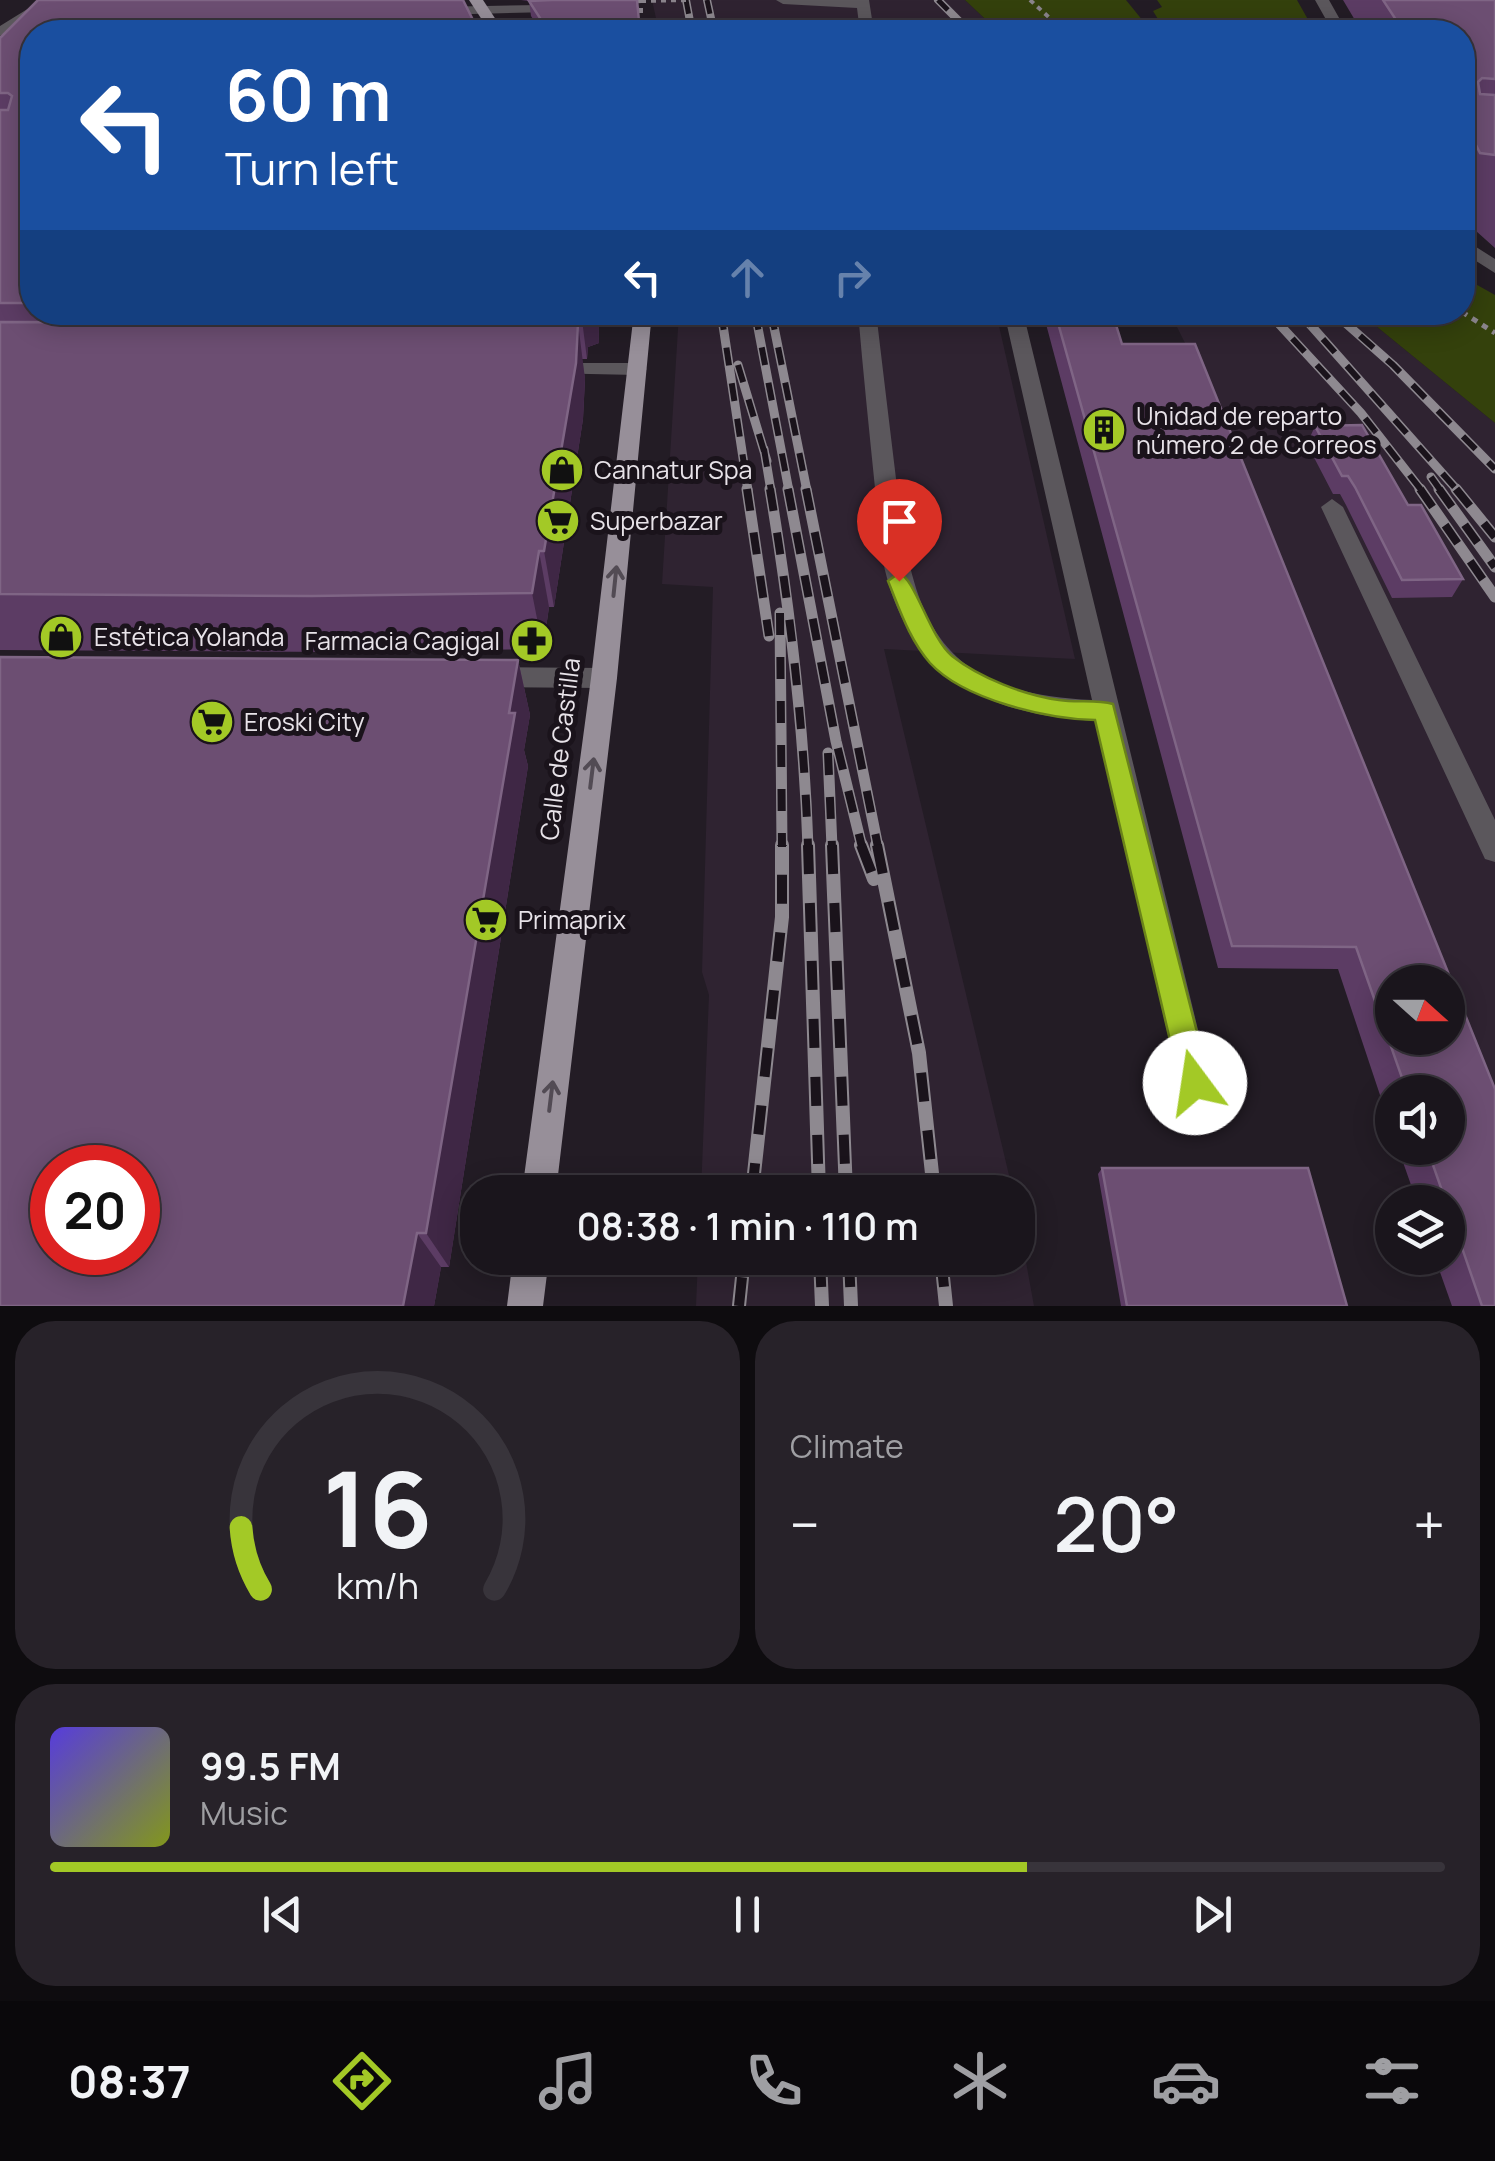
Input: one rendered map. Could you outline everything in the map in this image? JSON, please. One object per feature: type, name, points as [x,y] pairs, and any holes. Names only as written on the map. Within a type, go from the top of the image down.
[{"type":"main road","name":"Calle de Castilla","points":[[541,1175],[604,678],[642,325]]},
{"type":"main road","points":[[525,1306],[529,1275]]},
{"type":"street","points":[[0,32],[51,0]]},
{"type":"street","points":[[784,0],[862,2]]},
{"type":"street","points":[[417,10],[479,4],[547,4]]},
{"type":"street","points":[[869,325],[899,581],[918,630],[940,659],[996,692],[1042,706],[1105,711]]},
{"type":"street","points":[[1016,325],[1195,1083]]},
{"type":"street","points":[[528,369],[637,369]]},
{"type":"street","points":[[1332,508],[1495,850]]},
{"type":"street","points":[[467,677],[604,678]]},
{"type":"path","points":[[617,2],[689,0]]},
{"type":"path","points":[[1030,0],[1052,20]]},
{"type":"path","points":[[621,14],[641,13],[641,2]]},
{"type":"shaded area","points":[[652,0],[965,0],[986,20],[656,20]]},
{"type":"shaded area","points":[[678,325],[999,325],[1075,659],[884,649],[1009,1175],[702,1175],[709,995],[702,972],[713,587],[662,584]]},
{"type":"shaded area","points":[[1176,325],[1375,325],[1495,423],[1495,1112],[1465,1029],[1465,965],[1441,965],[1202,377]]},
{"type":"shaded area","points":[[697,1275],[1028,1275],[1034,1306],[696,1306]]},
{"type":"green space","points":[[965,0],[1126,0],[1142,20],[986,20]]},
{"type":"green space","points":[[1157,0],[1297,0],[1308,20],[1159,20],[1153,11],[1162,7]]},
{"type":"green space","points":[[1475,284],[1495,295],[1495,423],[1375,325],[1475,325]]},
{"type":"building","points":[[38,0],[463,0],[473,20],[20,20],[20,303],[0,303],[0,110],[8,110],[12,96],[0,93],[0,38]]},
{"type":"building","points":[[637,0],[639,20],[541,20],[529,1]]},
{"type":"building","points":[[1383,0],[1495,0],[1495,79],[1482,78],[1478,82],[1480,94],[1495,95],[1495,155],[1480,153],[1475,143],[1475,20],[1396,20]]},
{"type":"building","points":[[0,322],[578,325],[576,363],[544,551],[539,551],[532,593],[0,594]]},
{"type":"building","points":[[1059,325],[1116,325],[1122,344],[1195,344],[1445,965],[1375,965],[1375,1001],[1356,947],[1232,946]]},
{"type":"building","points":[[1362,425],[1408,505],[1421,505],[1463,579],[1402,580],[1355,487],[1348,476],[1342,476],[1315,426]]},
{"type":"building","points":[[0,657],[518,660],[509,713],[515,713],[426,1233],[417,1233],[403,1306],[0,1306]]},
{"type":"building","points":[[1465,1014],[1495,1089],[1495,1306],[1482,1306],[1465,1256],[1465,1185],[1440,1185],[1433,1165],[1465,1165],[1465,1075],[1401,1075],[1394,1055],[1465,1055]]},
{"type":"building","points":[[1102,1168],[1308,1168],[1347,1306],[1127,1306]]},
{"type":"railway","points":[[686,0],[690,20]]},
{"type":"railway","points":[[707,0],[711,20]]},
{"type":"railway","points":[[938,0],[958,20]]},
{"type":"railway","points":[[723,325],[748,491]]},
{"type":"railway","points":[[757,325],[789,491]]},
{"type":"railway","points":[[774,325],[807,491]]},
{"type":"railway","points":[[1280,325],[1361,413],[1422,491]]},
{"type":"railway","points":[[1311,325],[1458,491]]},
{"type":"railway","points":[[1348,325],[1393,365],[1495,469]]},
{"type":"railway","points":[[738,365],[765,454]]},
{"type":"railway","points":[[764,449],[765,454]]},
{"type":"railway","points":[[765,454],[767,461]]},
{"type":"railway","points":[[765,454],[771,491]]},
{"type":"railway","points":[[1431,477],[1441,491]]},
{"type":"railway","points":[[747,489],[769,636]]},
{"type":"railway","points":[[770,489],[795,668],[808,847]]},
{"type":"railway","points":[[788,489],[836,741],[862,847]]},
{"type":"railway","points":[[806,489],[878,847]]},
{"type":"railway","points":[[1420,489],[1495,597]]},
{"type":"railway","points":[[1439,489],[1495,567]]},
{"type":"railway","points":[[1456,489],[1495,537]]},
{"type":"railway","points":[[780,613],[782,847]]},
{"type":"railway","points":[[828,753],[832,847]]},
{"type":"railway","points":[[808,845],[818,1175]]},
{"type":"railway","points":[[832,845],[845,1175]]},
{"type":"railway","points":[[861,845],[874,879]]},
{"type":"railway","points":[[877,845],[919,1053],[932,1175]]},
{"type":"railway","points":[[754,1175],[782,917],[782,847]]},
{"type":"railway","points":[[739,1306],[742,1275]]},
{"type":"railway","points":[[821,1275],[822,1306]]},
{"type":"railway","points":[[850,1275],[851,1306]]},
{"type":"railway","points":[[943,1275],[946,1306]]},
{"type":"place","name":"Unidad de reparto número 2 de Correos","points":[[1104,430]]},
{"type":"place","name":"Cannatur Spa","points":[[562,470]]},
{"type":"place","name":"Superbazar","points":[[558,521]]},
{"type":"place","name":"Estética Yolanda","points":[[61,637]]},
{"type":"place","name":"Farmacia Cagigal","points":[[532,641]]},
{"type":"place","name":"Eroski City","points":[[212,722]]},
{"type":"place","name":"Primaprix","points":[[486,920]]},
{"type":"route","points":[[899,581],[918,630],[940,659],[957,671],[1024,702],[1062,710],[1105,711],[1195,1083]]}]
